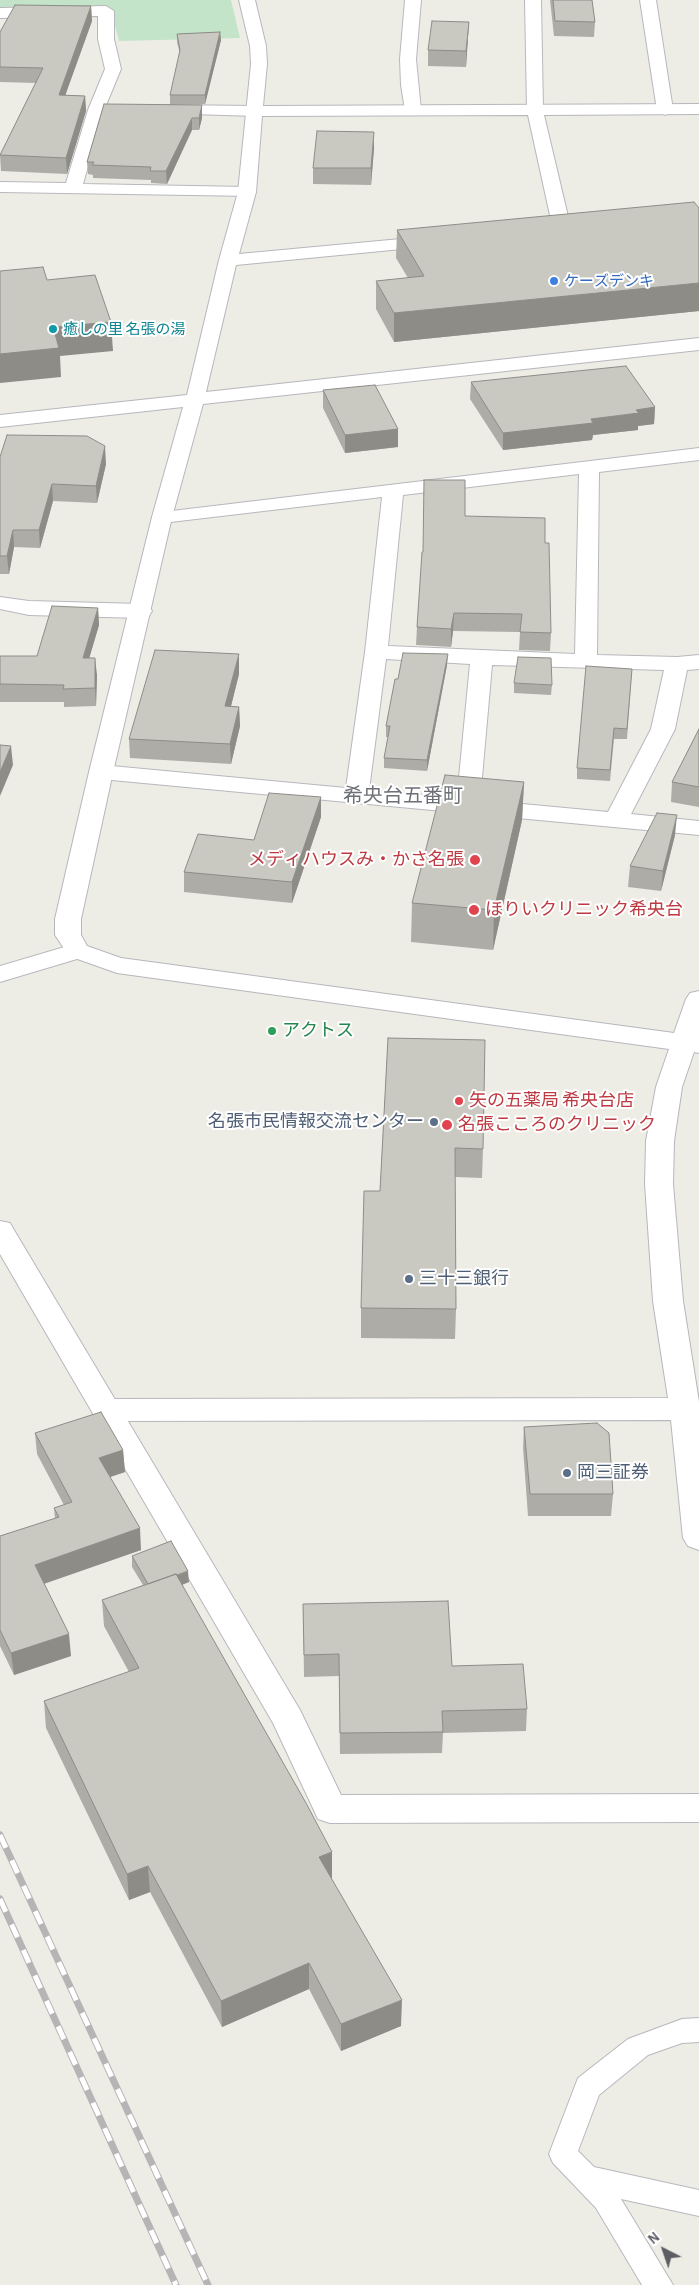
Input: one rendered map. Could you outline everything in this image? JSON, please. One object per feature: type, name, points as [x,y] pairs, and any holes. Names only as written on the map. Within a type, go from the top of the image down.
[{"type":"street","points":[[78,951],[68,935],[68,919],[162,517],[195,400],[228,260],[247,192],[259,64],[258,46],[247,0]]},
{"type":"street","points":[[413,0],[408,59],[409,85],[413,110]]},
{"type":"street","points":[[533,0],[535,110],[562,229]]},
{"type":"street","points":[[648,0],[664,110]]},
{"type":"street","points":[[0,13],[106,11],[106,39],[113,69],[96,110],[73,189]]},
{"type":"street","points":[[146,110],[699,109]]},
{"type":"street","points":[[96,110],[116,110]]},
{"type":"street","points":[[0,186],[247,192]]},
{"type":"street","points":[[542,231],[581,227]]},
{"type":"street","points":[[228,260],[454,239]]},
{"type":"street","points":[[0,421],[699,344]]},
{"type":"street","points":[[162,517],[699,454]]},
{"type":"street","points":[[586,661],[589,467]]},
{"type":"street","points":[[357,795],[376,652],[393,490]]},
{"type":"street","points":[[0,603],[29,608],[141,611]]},
{"type":"street","points":[[0,621],[29,608]]},
{"type":"street","points":[[376,652],[482,658],[688,663],[663,729],[618,819]]},
{"type":"street","points":[[468,805],[482,658]]},
{"type":"street","points":[[101,772],[699,828]]},
{"type":"street","points":[[0,974],[78,951],[117,965],[691,1044]]},
{"type":"street","points":[[699,1000],[691,1044],[669,1087],[660,1141],[659,1184],[668,1301],[685,1409],[699,1538]]},
{"type":"street","points":[[0,1230],[288,1719],[330,1809],[699,1808]]},
{"type":"street","points":[[107,1410],[685,1409]]},
{"type":"lane","points":[[658,2285],[606,2199],[563,2154],[588,2087],[638,2047],[682,2031],[699,2030]]},
{"type":"lane","points":[[586,2178],[699,2203]]},
{"type":"green space","points":[[0,0],[231,0],[240,38],[119,41],[111,10],[0,10]]},
{"type":"building","points":[[553,0],[592,0],[595,22],[555,21]]},
{"type":"building","points":[[15,5],[91,6],[59,95],[85,96],[66,158],[0,155],[43,68],[0,67],[0,32]]},
{"type":"building","points":[[432,21],[469,22],[466,51],[428,50]]},
{"type":"building","points":[[220,32],[205,95],[170,95],[180,50],[177,34]]},
{"type":"building","points":[[104,104],[202,105],[199,118],[192,118],[166,171],[150,171],[151,167],[92,165],[94,162],[87,162]]},
{"type":"building","points":[[317,131],[374,132],[371,168],[313,168]]},
{"type":"building","name":"ケーズデンキ","points":[[694,202],[699,208],[699,283],[394,313],[376,281],[424,276],[397,230]]},
{"type":"building","points":[[43,267],[47,280],[95,275],[111,322],[53,327],[59,348],[0,354],[0,271]]},
{"type":"building","points":[[626,366],[655,407],[636,410],[639,413],[591,419],[593,423],[503,433],[471,382]]},
{"type":"building","points":[[375,385],[398,429],[345,435],[323,390]]},
{"type":"building","points":[[7,435],[87,436],[105,446],[96,486],[52,484],[39,530],[13,530],[7,556],[0,556],[0,457]]},
{"type":"building","points":[[424,480],[465,480],[465,516],[545,518],[545,543],[549,543],[551,633],[520,632],[522,614],[454,613],[451,629],[417,627],[423,552]]},
{"type":"building","points":[[52,606],[98,608],[83,658],[95,658],[95,688],[63,689],[64,685],[0,684],[0,656],[37,656]]},
{"type":"building","points":[[155,650],[239,654],[225,706],[239,707],[230,744],[129,739]]},
{"type":"building","points":[[403,653],[448,654],[427,760],[384,758],[390,726],[386,726],[395,679],[398,679]]},
{"type":"building","points":[[518,657],[551,658],[552,685],[514,683]]},
{"type":"building","points":[[586,666],[632,669],[627,729],[614,728],[610,770],[577,768]]},
{"type":"building","points":[[699,729],[699,787],[672,782]]},
{"type":"building","points":[[0,745],[11,746],[0,772]]},
{"type":"building","points":[[445,775],[524,782],[494,910],[412,903]]},
{"type":"building","points":[[269,793],[321,797],[292,882],[184,872],[198,834],[254,840]]},
{"type":"building","points":[[657,813],[677,815],[663,871],[630,866]]},
{"type":"building","points":[[388,1038],[485,1040],[483,1149],[455,1148],[456,1309],[361,1308],[364,1191],[380,1191]]},
{"type":"building","points":[[101,1412],[123,1450],[99,1458],[140,1528],[35,1565],[69,1634],[11,1653],[0,1630],[0,1536],[59,1517],[54,1508],[72,1502],[35,1433]]},
{"type":"building","name":"岡三証券","points":[[597,1423],[609,1433],[613,1494],[530,1494],[524,1427]]},
{"type":"building","points":[[171,1541],[188,1571],[148,1584],[132,1556]]},
{"type":"building","points":[[176,1574],[332,1852],[319,1857],[402,2000],[341,2024],[309,1963],[221,2001],[148,1866],[127,1874],[44,1701],[139,1668],[102,1600]]},
{"type":"building","points":[[448,1601],[452,1666],[523,1664],[527,1709],[442,1711],[443,1732],[340,1733],[339,1654],[304,1655],[303,1604]]},
{"type":"railway","points":[[0,1835],[208,2285]]},
{"type":"railway","points":[[0,1899],[176,2285]]},
{"type":"place","name":"ケーズデンキ","points":[[554,281]]},
{"type":"place","name":"癒しの里 名張の湯","points":[[53,329]]},
{"type":"place","name":"メディハウスみ・かさ名張","points":[[475,860]]},
{"type":"place","name":"ほりいクリニック希央台","points":[[474,910]]},
{"type":"place","name":"アクトス","points":[[272,1031]]},
{"type":"place","name":"矢の五薬局 希央台店","points":[[459,1101]]},
{"type":"place","name":"名張市民情報交流センター","points":[[434,1122]]},
{"type":"place","name":"名張こころのクリニック","points":[[447,1125]]},
{"type":"place","name":"三十三銀行","points":[[409,1279]]},
{"type":"place","name":"岡三証券","points":[[567,1473]]},
{"type":"district","name":"希央台五番町","points":[[403,796]]}]
